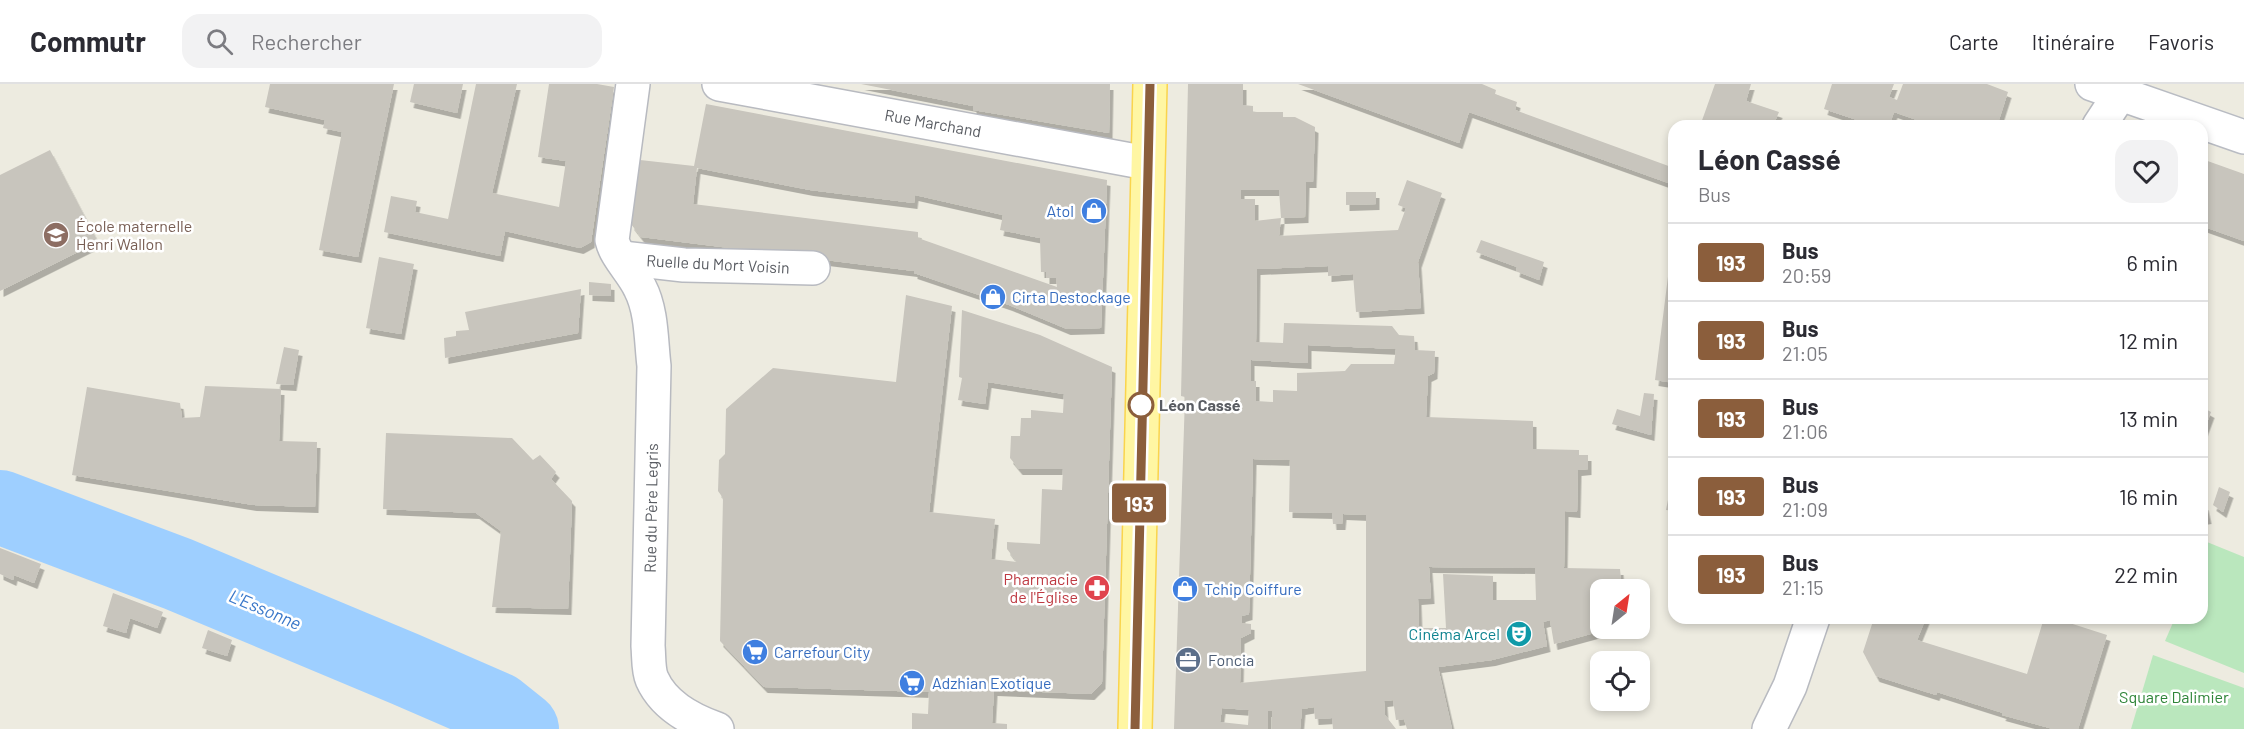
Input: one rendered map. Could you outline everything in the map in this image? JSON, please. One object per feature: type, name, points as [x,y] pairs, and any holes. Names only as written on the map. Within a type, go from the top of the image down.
[{"type":"main road","points":[[1135,729],[1150,84]]},
{"type":"street","name":"Ruelle du Mort Voisin","points":[[633,84],[612,240],[615,250],[622,258],[684,265],[813,268]]},
{"type":"street","name":"Rue Marchand","points":[[719,84],[1147,163]]},
{"type":"street","points":[[2100,120],[2106,89],[2195,120]]},
{"type":"street","points":[[2208,124],[2244,137]]},
{"type":"street","name":"Rue du Père Legris","points":[[622,258],[641,289],[650,326],[654,366],[648,646],[652,678],[667,701],[697,722],[717,729]]},
{"type":"street","points":[[1769,729],[1790,686],[1811,624]]},
{"type":"green space","points":[[2208,542],[2244,557],[2244,673],[2165,641],[2172,624],[2208,624]]},
{"type":"green space","name":"Square Dalimier","points":[[2153,655],[2244,688],[2244,729],[2131,729]]},
{"type":"building","points":[[270,84],[394,84],[358,257],[319,250],[342,132],[323,128],[325,120],[265,107]]},
{"type":"building","points":[[414,84],[463,84],[457,113],[410,102]]},
{"type":"building","points":[[476,84],[517,84],[492,193],[559,207],[566,161],[538,157],[549,84],[597,84],[614,87],[591,242],[580,248],[505,231],[500,256],[384,232],[391,196],[417,201],[415,212],[448,219]]},
{"type":"building","points":[[861,84],[1110,84],[1109,133],[973,110],[973,106]]},
{"type":"building","points":[[1188,84],[1243,84],[1243,105],[1253,106],[1253,112],[1283,112],[1283,117],[1295,117],[1315,127],[1313,182],[1306,182],[1305,217],[1281,218],[1279,236],[1398,230],[1406,208],[1398,205],[1407,180],[1442,193],[1418,262],[1421,308],[1356,312],[1353,274],[1328,276],[1328,266],[1257,269],[1256,342],[1283,343],[1284,323],[1392,326],[1399,335],[1414,336],[1415,350],[1435,351],[1434,373],[1428,376],[1426,417],[1533,421],[1533,449],[1579,450],[1579,455],[1588,455],[1588,469],[1578,470],[1577,512],[1565,511],[1564,568],[1620,569],[1621,579],[1590,579],[1590,634],[1554,644],[1550,620],[1543,622],[1547,646],[1492,660],[1438,667],[1452,729],[1407,729],[1404,719],[1396,720],[1393,700],[1384,701],[1385,715],[1396,729],[1333,729],[1332,718],[1315,719],[1314,707],[1302,709],[1300,729],[1272,729],[1272,711],[1268,711],[1268,729],[1174,729],[1185,397],[1181,396]],"holes":[[[1241,190],[1279,190],[1281,218],[1255,221],[1255,199],[1241,199]],[[1308,345],[1396,349],[1394,364],[1351,364],[1345,371],[1297,373],[1297,391],[1273,390],[1273,402],[1256,401],[1256,381],[1251,381],[1251,360],[1308,363]],[[1253,459],[1290,460],[1289,512],[1332,513],[1333,524],[1342,524],[1343,514],[1366,515],[1366,671],[1240,683],[1241,638],[1251,633],[1251,624],[1242,623],[1242,616],[1249,614]],[[1429,567],[1535,568],[1536,600],[1493,600],[1493,576],[1443,574],[1446,628],[1419,628],[1418,599],[1431,598]],[[1222,708],[1249,710],[1248,725],[1220,722]]]},
{"type":"building","points":[[1298,84],[1482,84],[1496,90],[1495,94],[1517,102],[1515,110],[1668,166],[1668,183],[1469,112],[1459,143]]},
{"type":"building","points":[[1715,84],[1751,84],[1746,101],[1779,112],[1776,120],[1702,120]]},
{"type":"building","points":[[1832,84],[1894,84],[1889,97],[1897,100],[1903,84],[1987,84],[2008,92],[1999,120],[1917,120],[1894,112],[1891,120],[1857,120],[1824,109]]},
{"type":"building","points":[[706,104],[1107,180],[1101,328],[1067,329],[1009,305],[914,273],[914,271],[641,237],[631,224],[640,160],[694,166]],"holes":[[[697,168],[810,190],[914,203],[915,195],[1003,215],[1000,230],[1040,238],[1041,272],[1046,272],[1046,278],[1056,278],[1057,287],[918,238],[918,232],[693,204]]]},
{"type":"building","points":[[50,150],[98,242],[0,291],[0,175]]},
{"type":"building","points":[[2208,161],[2244,174],[2244,241],[2208,228]]},
{"type":"building","points":[[1346,192],[1376,192],[1376,204],[1346,205]]},
{"type":"building","points":[[1481,240],[1544,262],[1539,280],[1516,271],[1517,267],[1476,252]]},
{"type":"building","points":[[379,257],[414,264],[401,334],[366,328]]},
{"type":"building","points":[[1668,277],[1668,382],[1655,380]]},
{"type":"building","points":[[589,282],[611,284],[611,296],[589,295]]},
{"type":"building","points":[[581,289],[578,333],[445,358],[444,338],[456,336],[456,331],[469,330],[465,312]]},
{"type":"building","points":[[906,295],[952,306],[929,512],[995,519],[991,559],[1017,562],[1007,549],[1007,542],[1040,544],[1042,489],[1062,490],[1063,469],[1019,469],[1010,458],[1011,436],[1020,436],[1021,418],[1031,418],[1031,410],[1063,413],[1064,394],[988,382],[985,404],[958,400],[962,378],[959,377],[962,310],[1040,335],[1112,367],[1102,683],[1091,694],[994,690],[992,723],[1007,724],[1007,729],[912,729],[912,713],[928,714],[929,692],[764,687],[720,641],[723,498],[718,491],[719,460],[725,454],[726,409],[773,368],[896,382]]},
{"type":"building","points":[[284,347],[299,350],[293,385],[276,384]]},
{"type":"building","points":[[205,386],[281,389],[279,441],[317,442],[315,507],[253,505],[72,475],[87,387],[180,403],[182,418],[200,417]]},
{"type":"building","points":[[1644,393],[1654,394],[1651,435],[1612,424],[1617,409],[1640,416]]},
{"type":"building","points":[[386,433],[512,438],[533,460],[540,455],[556,472],[551,479],[572,501],[568,609],[492,607],[501,531],[476,513],[383,509]]},
{"type":"building","points":[[2219,487],[2230,492],[2223,512],[2213,505]]},
{"type":"building","points":[[0,548],[41,564],[34,583],[14,575],[13,580],[0,574]]},
{"type":"building","points":[[113,593],[163,612],[157,628],[130,618],[126,633],[103,626]]},
{"type":"building","points":[[1872,624],[1924,624],[1917,640],[2027,674],[2042,624],[2073,624],[2107,635],[2078,729],[2053,729],[2002,715],[2003,713],[1937,692],[1936,695],[1876,676],[1863,652]]},
{"type":"building","points":[[208,630],[232,640],[227,656],[202,648]]},
{"type":"waterway","name":"L'Essonne","points":[[0,507],[178,574],[405,669],[497,709],[522,729]]},
{"type":"bus line","name":"193","points":[[1135,729],[1150,84]]},
{"type":"place","name":"Atol","points":[[1094,211]]},
{"type":"place","name":"École maternelle Henri Wallon","points":[[56,235]]},
{"type":"place","name":"Cirta Destockage","points":[[993,297]]},
{"type":"place","name":"Léon Cassé","points":[[1141,405]]},
{"type":"place","name":"Pharmacie de l'Église","points":[[1097,588]]},
{"type":"place","name":"Tchip Coiffure","points":[[1185,589]]},
{"type":"place","name":"Cinéma Arcel","points":[[1519,634]]},
{"type":"place","name":"Carrefour City","points":[[755,652]]},
{"type":"place","name":"Foncia","points":[[1188,660]]},
{"type":"place","name":"Adzhian Exotique","points":[[912,683]]}]
